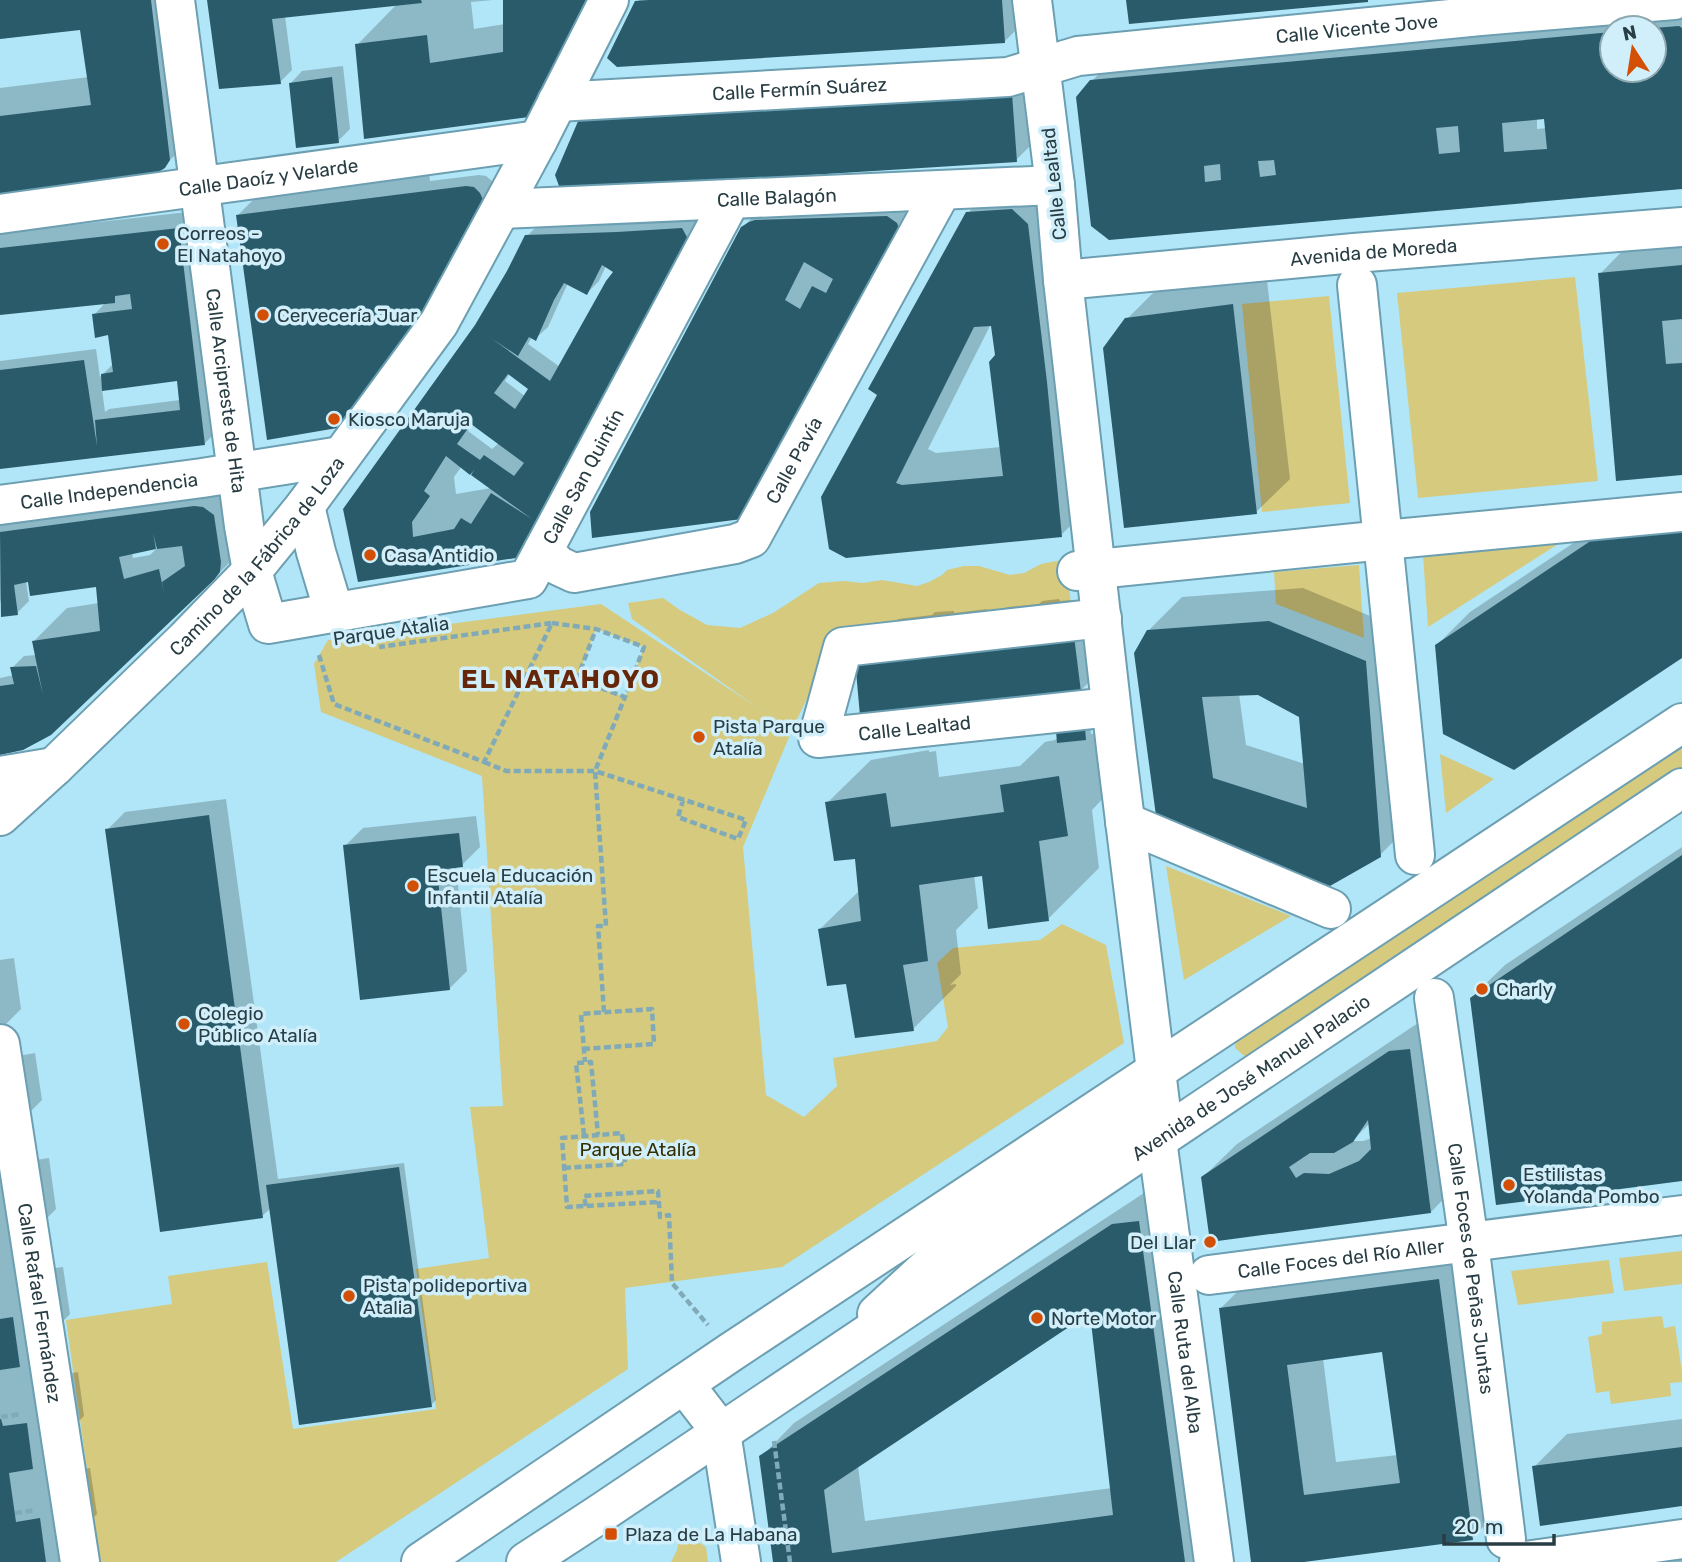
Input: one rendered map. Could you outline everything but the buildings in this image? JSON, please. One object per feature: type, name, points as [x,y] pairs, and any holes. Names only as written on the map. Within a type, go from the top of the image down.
[{"type":"street","name":"Calle Arcipreste de Hita","points":[[175,0],[252,571]]},
{"type":"street","name":"Camino de la Fábrica de Loza","points":[[0,817],[185,640],[252,571],[305,506],[439,323],[538,140],[609,0]]},
{"type":"street","name":"Calle Lealtad","points":[[1032,0],[1055,185],[1087,570],[1102,618],[1157,1070]]},
{"type":"street","name":"Calle Vicente Jove","points":[[1040,67],[1078,55],[1479,8],[1674,0]]},
{"type":"street","name":"Calle Fermín Suárez","points":[[557,102],[1008,77],[1040,67]]},
{"type":"street","name":"Calle Daoíz y Velarde","points":[[0,214],[538,140]]},
{"type":"street","name":"Calle Balagón","points":[[501,209],[1055,185]]},
{"type":"street","name":"Calle Pavía","points":[[543,551],[559,566],[574,573],[735,544],[751,538],[942,190]]},
{"type":"street","name":"Calle San Quintín","points":[[252,571],[268,624],[528,579],[731,199]]},
{"type":"street","name":"Avenida de Moreda","points":[[1063,280],[1354,253],[1682,228]]},
{"type":"street","points":[[1357,285],[1415,855]]},
{"type":"street","name":"Calle Independencia","points":[[0,505],[239,473],[341,456]]},
{"type":"street","points":[[305,506],[334,612]]},
{"type":"street","points":[[1087,570],[1682,512]]},
{"type":"street","name":"Calle Lealtad","points":[[1102,618],[844,647],[818,738],[1111,707]]},
{"type":"street","points":[[421,1562],[731,1352],[1682,723]]},
{"type":"street","points":[[0,776],[54,767]]},
{"type":"street","name":"Avenida de José Manuel Palacio","points":[[526,1562],[1682,788]]},
{"type":"street","points":[[1125,822],[1331,909]]},
{"type":"street","name":"Calle Foces de Peñas Juntas","points":[[1434,998],[1512,1551]]},
{"type":"street","name":"Calle Rafael Fernández","points":[[0,1044],[80,1562]]},
{"type":"street","name":"Avenida de José Manuel Palacio","points":[[820,1366],[952,1245],[1160,1103],[1157,1070]]},
{"type":"street","name":"Calle Ruta del Alba","points":[[1157,1140],[1214,1562]]},
{"type":"street","name":"Calle Foces del Río Aller","points":[[1209,1275],[1682,1214]]},
{"type":"street","points":[[684,1384],[720,1432],[741,1562]]},
{"type":"street","points":[[1512,1551],[1682,1539]]},
{"type":"path","name":"Parque Atalia","points":[[374,647],[552,623],[596,629],[644,647],[595,771],[607,926],[597,926],[604,1012]]},
{"type":"path","points":[[484,762],[552,623]]},
{"type":"path","points":[[596,629],[577,679],[625,697]]},
{"type":"path","name":"Parque Atalia","points":[[319,655],[334,704],[506,771],[595,771],[746,820],[738,839],[678,817],[683,800]]},
{"type":"path","points":[[583,1049],[654,1044],[652,1009],[581,1014],[583,1049],[585,1062]]},
{"type":"path","points":[[584,1135],[576,1063],[591,1062],[598,1135]]},
{"type":"path","points":[[564,1168],[625,1164],[622,1133],[562,1138],[564,1168],[567,1207],[659,1202]]},
{"type":"path","points":[[586,1206],[584,1196],[658,1191],[660,1217],[669,1215],[672,1283],[731,1352]]},
{"type":"path","points":[[1,1417],[14,1415]]},
{"type":"path","points":[[775,1445],[790,1562]]},
{"type":"path","points":[[15,1513],[26,1511]]},
{"type":"green space","points":[[1575,277],[1598,481],[1418,498],[1397,293]]},
{"type":"green space","points":[[1329,296],[1350,503],[1262,512],[1242,304]]},
{"type":"green space","points":[[1563,541],[1428,627],[1423,555]]},
{"type":"green space","name":"Parque Atalía","points":[[1067,559],[1071,607],[840,629],[792,730],[743,847],[766,1095],[804,1117],[837,1086],[833,1058],[937,1041],[948,1027],[937,963],[953,948],[1040,940],[1062,924],[1106,945],[1124,1043],[782,1267],[625,1288],[628,1369],[336,1562],[100,1562],[66,1320],[172,1304],[168,1276],[267,1262],[293,1429],[436,1409],[416,1269],[489,1258],[470,1107],[503,1106],[482,776],[321,712],[314,664],[328,640],[601,604],[758,708],[632,619],[628,603],[663,598],[707,625],[740,628],[773,613],[819,583],[882,580],[917,586],[929,582],[947,570],[964,566],[979,566],[1010,575],[1024,573],[1041,564]],"holes":[[[596,629],[644,647],[625,697],[577,679]]]},
{"type":"green space","points":[[1359,565],[1364,638],[1276,604],[1274,572]]},
{"type":"green space","points":[[1682,739],[1682,772],[1248,1059],[1235,1048],[1236,1036]]},
{"type":"green space","points":[[1440,754],[1494,779],[1446,813]]},
{"type":"green space","points":[[1166,866],[1291,916],[1184,980]]},
{"type":"green space","points":[[1682,1251],[1682,1284],[1624,1291],[1619,1258]]},
{"type":"green space","points":[[1609,1260],[1614,1293],[1518,1305],[1511,1271]]},
{"type":"green space","points":[[1662,1316],[1664,1328],[1675,1326],[1682,1382],[1670,1383],[1671,1396],[1611,1404],[1609,1391],[1596,1393],[1588,1337],[1602,1334],[1602,1322]]},
{"type":"green space","points":[[681,1531],[706,1547],[708,1562],[671,1562]]},
{"type":"place","name":"Correos - El Natahoyo","points":[[163,244]]},
{"type":"place","name":"Cervecería Juar","points":[[263,315]]},
{"type":"place","name":"Kiosco Maruja","points":[[334,419]]},
{"type":"place","name":"Casa Antidio","points":[[370,555]]},
{"type":"place","name":"Pista Parque Atalía","points":[[699,737]]},
{"type":"place","name":"Escuela Educación Infantil Atalía","points":[[413,886]]},
{"type":"place","name":"Charly","points":[[1482,989]]},
{"type":"place","name":"Colegio Público Atalía","points":[[184,1024]]},
{"type":"place","name":"Estilistas Yolanda Pombo","points":[[1509,1185]]},
{"type":"place","name":"Del Llar","points":[[1210,1242]]},
{"type":"place","name":"Pista polideportiva Atalia","points":[[349,1296]]},
{"type":"place","name":"Norte Motor","points":[[1037,1318]]},
{"type":"place","name":"Plaza de La Habana","points":[[611,1534]]},
{"type":"district","name":"EL NATAHOYO","points":[[561,679]]}]
